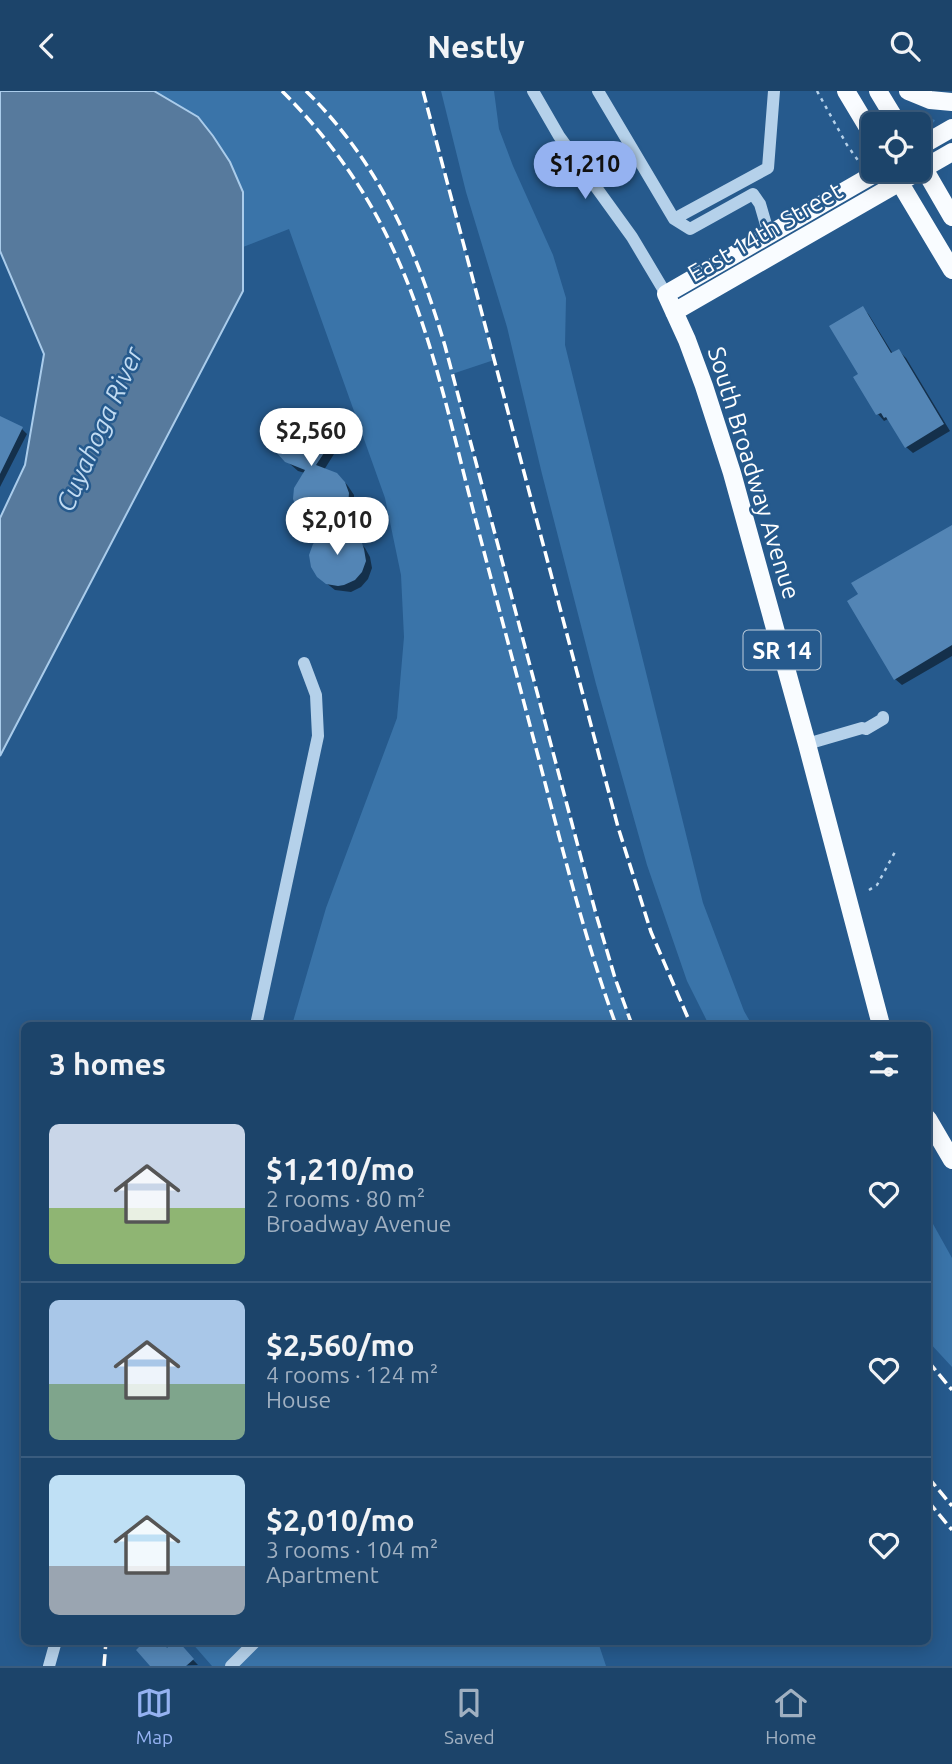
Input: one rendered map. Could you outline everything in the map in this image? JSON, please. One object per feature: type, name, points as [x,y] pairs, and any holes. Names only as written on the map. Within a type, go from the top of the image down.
[{"type":"main road","points":[[846,91],[861,116]]},
{"type":"main road","points":[[878,91],[891,112]]},
{"type":"main road","points":[[908,91],[929,100],[952,102]]},
{"type":"main road","points":[[931,140],[952,128]]},
{"type":"main road","name":"East 14th Street","points":[[931,161],[952,152]]},
{"type":"main road","name":"East 14th Street","points":[[666,294],[861,182]]},
{"type":"main road","name":"East 14th Street","points":[[674,312],[886,182]]},
{"type":"main road","points":[[900,182],[952,270]]},
{"type":"main road","points":[[931,182],[952,217]]},
{"type":"main road","name":"South Broadway Avenue","points":[[666,294],[687,340],[733,473],[880,1022]]},
{"type":"main road","points":[[931,1124],[952,1160]]},
{"type":"street","points":[[533,91],[559,136],[632,237],[666,294]]},
{"type":"street","points":[[598,91],[674,219],[690,229],[753,194],[760,204],[769,235]]},
{"type":"street","points":[[674,219],[768,168],[774,91]]},
{"type":"street","points":[[257,1022],[318,736],[316,695],[304,663]]},
{"type":"street","points":[[807,744],[862,728]]},
{"type":"street","points":[[49,1666],[55,1645]]},
{"type":"street","points":[[231,1666],[252,1645]]},
{"type":"path","points":[[817,91],[847,145],[855,154]]},
{"type":"path","points":[[869,890],[877,885],[895,852]]},
{"type":"shaded area","points":[[154,91],[423,91],[494,360],[452,374],[596,914],[631,1022],[293,1022],[326,908],[397,718],[404,637],[401,575],[385,498],[289,229],[243,247],[243,192],[230,162],[198,117]]},
{"type":"shaded area","points":[[441,91],[494,91],[499,129],[553,255],[566,298],[565,345],[703,903],[750,1022],[708,1022],[687,981],[647,865],[596,684],[507,327],[466,192]]},
{"type":"shaded area","points":[[931,1220],[952,1258],[952,1367],[931,1344]]},
{"type":"shaded area","points":[[194,1645],[599,1645],[606,1666],[212,1666]]},
{"type":"water","name":"Cuyahoga River","points":[[0,91],[154,91],[198,117],[230,162],[243,192],[243,291],[0,756],[0,518],[25,465],[44,354],[0,251]]},
{"type":"building","points":[[863,306],[891,353],[899,349],[944,424],[905,448],[886,417],[881,413],[876,415],[853,377],[858,374],[829,326]]},
{"type":"building","points":[[300,410],[312,413],[325,424],[329,435],[328,447],[316,465],[337,473],[345,482],[349,493],[346,510],[328,528],[305,519],[297,510],[293,499],[294,488],[305,470],[285,462],[277,453],[273,442],[274,430],[280,420],[289,413]]},
{"type":"building","points":[[0,416],[23,427],[0,474]]},
{"type":"building","points":[[952,525],[952,645],[894,680],[847,601],[858,594],[851,583]]},
{"type":"building","points":[[330,526],[354,535],[364,549],[366,561],[362,572],[355,580],[344,585],[326,584],[317,577],[311,567],[309,555],[313,544]]},
{"type":"building","points":[[141,1645],[165,1645],[167,1648],[170,1645],[182,1645],[194,1659],[186,1666],[150,1666],[136,1650]]},
{"type":"railway","points":[[282,91],[316,127],[346,166],[372,207],[408,283],[441,386],[573,886],[615,1022]]},
{"type":"railway","points":[[306,91],[332,119],[375,178],[408,241],[434,310],[596,914],[631,1022]]},
{"type":"railway","points":[[423,91],[618,827],[651,932],[690,1022]]},
{"type":"railway","points":[[931,1365],[952,1390]]},
{"type":"railway","points":[[931,1481],[952,1506]]},
{"type":"railway","points":[[931,1505],[952,1530]]},
{"type":"railway","points":[[104,1666],[106,1645]]}]
